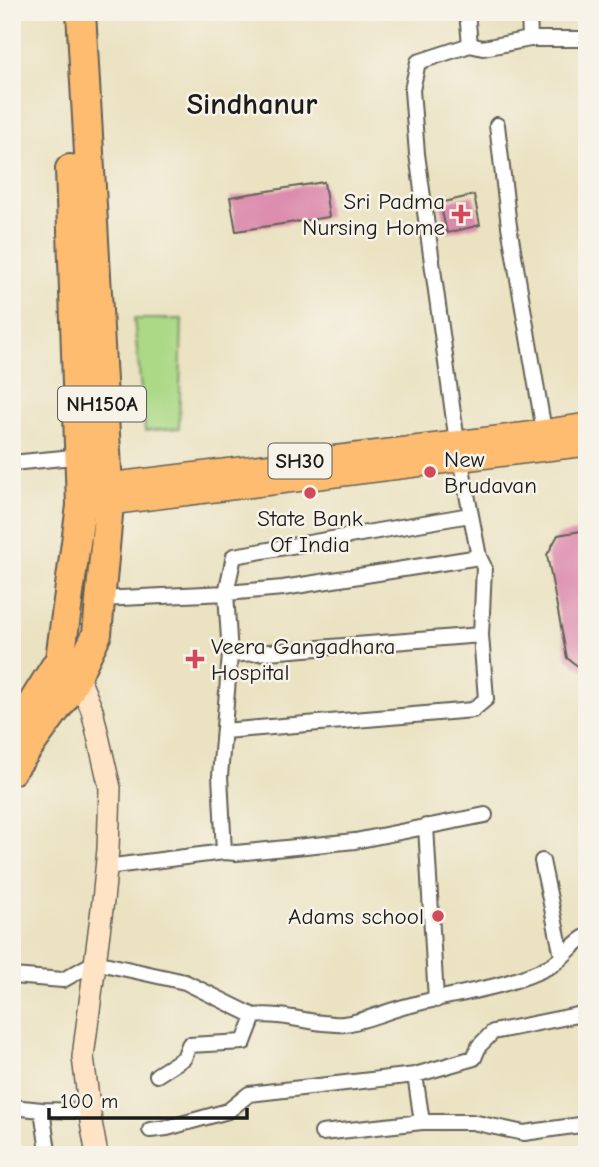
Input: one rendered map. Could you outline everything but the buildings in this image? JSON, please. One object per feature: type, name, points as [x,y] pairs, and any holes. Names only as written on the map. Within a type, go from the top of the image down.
[{"type":"highway","name":"NH150A","points":[[12,736],[97,634],[100,599],[64,12]]},
{"type":"highway","name":"NH150A","points":[[81,12],[93,455]]},
{"type":"highway","name":"NH150A","points":[[12,770],[68,693],[68,666],[95,496]]},
{"type":"main road","name":"SH30","points":[[95,496],[459,451],[544,431],[587,425]]},
{"type":"main road","points":[[459,451],[587,444]]},
{"type":"street","points":[[467,12],[470,45]]},
{"type":"street","points":[[529,12],[530,39]]},
{"type":"street","points":[[224,732],[473,710],[486,699],[481,635],[484,567],[478,557],[459,451],[417,154],[412,90],[418,62],[470,45],[483,48],[530,39],[587,39]]},
{"type":"street","points":[[497,125],[509,226],[544,431]]},
{"type":"street","points":[[12,463],[93,455]]},
{"type":"street","points":[[224,852],[220,776],[230,655],[226,593],[234,556],[470,515]]},
{"type":"street","points":[[100,599],[283,588],[478,557]]},
{"type":"street","points":[[230,655],[481,635]]},
{"type":"street","points":[[68,666],[92,710],[110,788],[106,867],[83,1058],[97,1155]]},
{"type":"street","points":[[106,867],[224,852],[355,841],[485,815]]},
{"type":"street","points":[[426,826],[436,1000]]},
{"type":"street","points":[[542,861],[562,957]]},
{"type":"street","points":[[12,976],[63,979],[95,962],[185,982],[254,1016],[276,1015],[342,1024],[514,981],[552,965],[587,936]]},
{"type":"street","points":[[150,1130],[228,1111],[249,1094],[415,1076],[474,1058],[480,1046],[493,1032],[587,1013]]},
{"type":"street","points":[[157,1075],[184,1058],[189,1045],[244,1042],[254,1016]]},
{"type":"street","points":[[415,1076],[422,1122]]},
{"type":"street","points":[[12,1107],[89,1111]]},
{"type":"street","points":[[42,1110],[47,1155]]},
{"type":"street","points":[[322,1133],[422,1122],[472,1122],[524,1133],[587,1124]]},
{"type":"green space","points":[[134,319],[182,319],[179,428],[145,431]]},
{"type":"place","name":"Sri Padma Nursing Home","points":[[461,214]]},
{"type":"place","name":"New Brudavan","points":[[430,472]]},
{"type":"place","name":"State Bank Of India","points":[[310,493]]},
{"type":"place","name":"Veera Gangadhara Hospital","points":[[195,659]]},
{"type":"place","name":"Adams school","points":[[438,916]]},
{"type":"district","name":"Sindhanur","points":[[252,104]]}]
